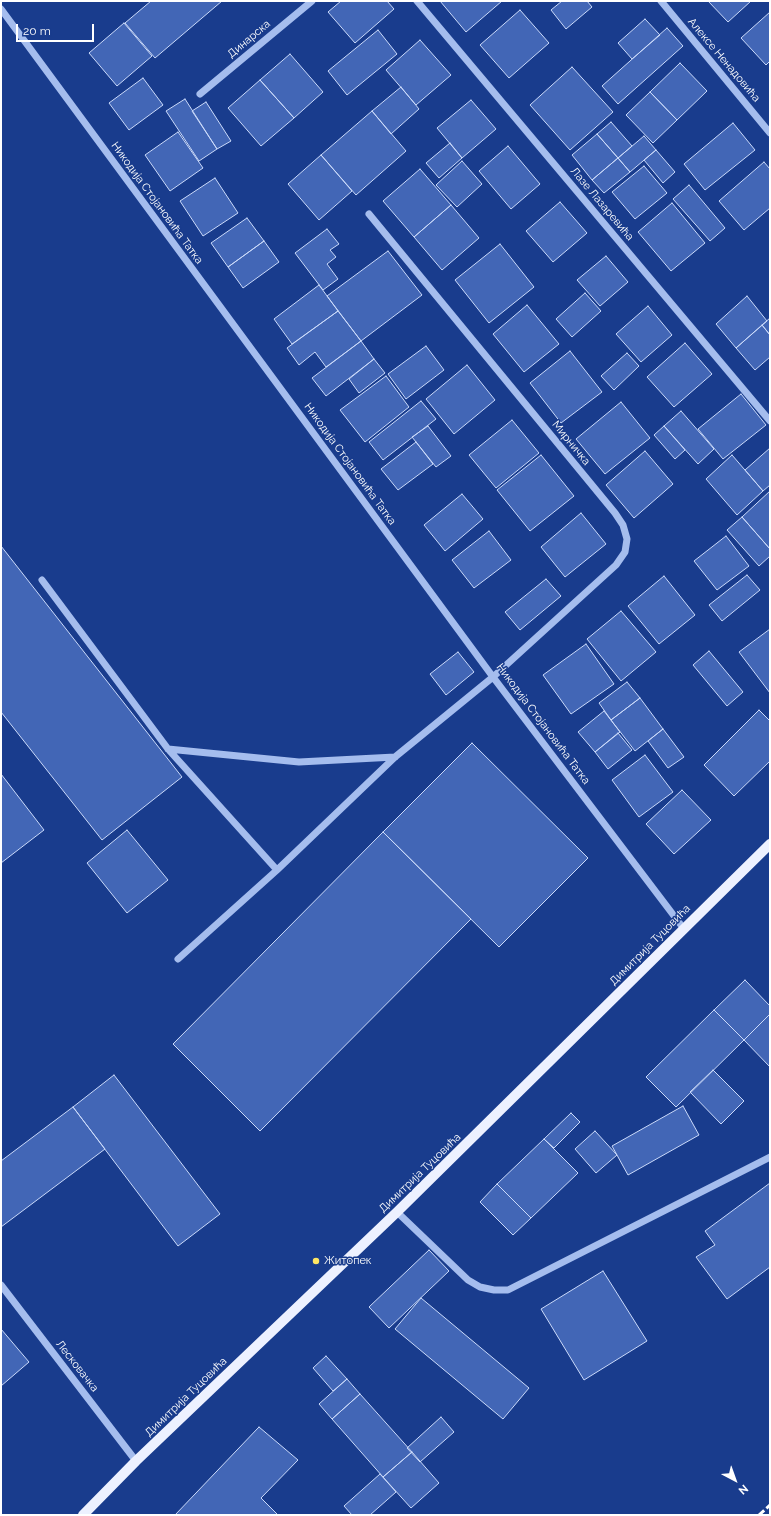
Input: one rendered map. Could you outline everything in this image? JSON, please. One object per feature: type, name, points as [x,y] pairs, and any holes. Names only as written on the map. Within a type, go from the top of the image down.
[{"type":"main road","name":"Димитрија Туцовића","points":[[83,1515],[136,1461],[397,1212],[770,844]]},
{"type":"street","name":"Динарска","points":[[200,94],[312,1]]},
{"type":"street","name":"Лазе Лазаревића","points":[[417,1],[770,421]]},
{"type":"street","name":"Алексе Ненадовића","points":[[661,1],[770,134]]},
{"type":"street","name":"Никодија Стојановића Татка","points":[[1,9],[493,677],[684,928]]},
{"type":"street","name":"Мирничка","points":[[178,959],[277,870],[395,757],[493,677],[616,565],[625,552],[627,539],[623,525],[615,513],[369,214]]},
{"type":"street","points":[[42,580],[168,749],[277,870]]},
{"type":"street","points":[[168,749],[299,762],[395,757]]},
{"type":"street","points":[[397,1212],[468,1280],[480,1287],[494,1290],[508,1290],[770,1157]]},
{"type":"street","name":"Лесковачка","points":[[1,1285],[136,1461]]},
{"type":"building","points":[[151,1],[222,1],[155,58],[125,23]]},
{"type":"building","points":[[341,1],[387,1],[394,9],[355,43],[328,12]]},
{"type":"building","points":[[440,1],[502,1],[466,32]]},
{"type":"building","points":[[562,1],[587,1],[592,7],[566,29],[551,10]]},
{"type":"building","points":[[708,1],[751,1],[728,22]]},
{"type":"building","points":[[520,10],[549,43],[509,78],[480,45]]},
{"type":"building","points":[[770,12],[770,61],[766,65],[741,38]]},
{"type":"building","points":[[645,19],[660,35],[632,59],[618,43]]},
{"type":"building","points":[[124,23],[152,56],[117,86],[89,53]]},
{"type":"building","points":[[667,28],[683,46],[618,104],[602,86]]},
{"type":"building","points":[[378,30],[397,54],[347,95],[328,71]]},
{"type":"building","points":[[420,40],[451,75],[416,105],[386,70]]},
{"type":"building","points":[[290,54],[323,92],[294,118],[260,80]]},
{"type":"building","points":[[680,63],[707,91],[677,120],[650,92]]},
{"type":"building","points":[[572,67],[613,112],[570,150],[530,105]]},
{"type":"building","points":[[143,78],[163,105],[129,130],[109,103]]},
{"type":"building","points":[[260,80],[294,118],[261,146],[228,108]]},
{"type":"building","points":[[401,87],[419,109],[391,134],[372,111]]},
{"type":"building","points":[[650,92],[677,120],[653,143],[626,115]]},
{"type":"building","points":[[185,99],[217,149],[199,161],[166,111]]},
{"type":"building","points":[[471,100],[496,129],[462,158],[437,128]]},
{"type":"building","points":[[206,102],[231,141],[217,149],[192,111]]},
{"type":"building","points":[[372,111],[406,151],[356,195],[321,155]]},
{"type":"building","points":[[611,122],[632,146],[618,158],[597,134]]},
{"type":"building","points":[[733,123],[755,150],[705,190],[684,164]]},
{"type":"building","points":[[178,132],[203,168],[170,191],[145,155]]},
{"type":"building","points":[[597,134],[618,158],[592,180],[572,155]]},
{"type":"building","points":[[644,136],[656,150],[630,172],[618,158]]},
{"type":"building","points":[[450,143],[462,158],[439,178],[426,163]]},
{"type":"building","points":[[508,146],[540,184],[511,209],[479,171]]},
{"type":"building","points":[[656,150],[675,172],[663,183],[644,160]]},
{"type":"building","points":[[321,155],[352,191],[319,220],[288,184]]},
{"type":"building","points":[[618,158],[630,172],[604,193],[592,180]]},
{"type":"building","points":[[462,161],[482,184],[457,207],[436,185]]},
{"type":"building","points":[[764,162],[770,169],[770,208],[744,230],[719,201]]},
{"type":"building","points":[[644,166],[667,193],[635,219],[612,192]]},
{"type":"building","points":[[420,169],[451,205],[414,237],[383,201]]},
{"type":"building","points":[[215,178],[238,213],[203,236],[180,201]]},
{"type":"building","points":[[689,185],[725,228],[710,241],[673,199]]},
{"type":"building","points":[[560,202],[587,233],[553,262],[526,231]]},
{"type":"building","points":[[672,203],[705,243],[671,271],[638,232]]},
{"type":"building","points":[[451,205],[479,238],[442,270],[414,237]]},
{"type":"building","points":[[247,218],[264,241],[228,267],[211,243]]},
{"type":"building","points":[[327,229],[339,244],[330,250],[336,257],[327,264],[338,279],[323,290],[295,253]]},
{"type":"building","points":[[264,241],[279,262],[243,288],[228,267]]},
{"type":"building","points":[[500,244],[534,287],[489,323],[455,280]]},
{"type":"building","points":[[388,251],[422,295],[361,341],[327,296]]},
{"type":"building","points":[[606,256],[628,282],[600,306],[577,280]]},
{"type":"building","points":[[319,285],[338,311],[292,344],[274,319]]},
{"type":"building","points":[[585,293],[601,311],[572,337],[556,319]]},
{"type":"building","points":[[747,296],[767,321],[736,348],[716,324]]},
{"type":"building","points":[[527,305],[559,344],[524,372],[493,334]]},
{"type":"building","points":[[648,306],[672,335],[641,362],[616,334]]},
{"type":"building","points":[[338,311],[361,341],[326,367],[315,352],[299,365],[287,348]]},
{"type":"building","points":[[770,318],[770,335],[762,325]]},
{"type":"building","points":[[762,325],[770,335],[770,357],[755,370],[736,348]]},
{"type":"building","points":[[361,341],[374,359],[326,396],[312,378]]},
{"type":"building","points":[[685,343],[712,374],[674,407],[647,377]]},
{"type":"building","points":[[426,346],[444,370],[406,399],[388,374]]},
{"type":"building","points":[[570,351],[602,392],[561,423],[530,383]]},
{"type":"building","points":[[627,353],[639,366],[614,390],[601,376]]},
{"type":"building","points":[[374,359],[385,373],[359,393],[349,379]]},
{"type":"building","points":[[467,365],[495,400],[454,434],[426,399]]},
{"type":"building","points":[[386,376],[409,407],[365,442],[340,410]]},
{"type":"building","points":[[741,394],[766,425],[723,459],[698,429]]},
{"type":"building","points":[[421,401],[436,419],[383,460],[369,442]]},
{"type":"building","points":[[621,402],[650,438],[605,474],[576,439]]},
{"type":"building","points":[[681,411],[714,449],[698,464],[664,426]]},
{"type":"building","points":[[512,420],[539,453],[496,488],[469,455]]},
{"type":"building","points":[[428,426],[451,456],[436,467],[412,437]]},
{"type":"building","points":[[664,426],[685,450],[675,459],[654,435]]},
{"type":"building","points":[[416,442],[433,464],[398,490],[381,469]]},
{"type":"building","points":[[770,448],[770,485],[763,491],[745,470]]},
{"type":"building","points":[[645,451],[673,484],[634,518],[606,485]]},
{"type":"building","points":[[541,455],[574,496],[530,531],[497,490]]},
{"type":"building","points":[[732,455],[763,491],[737,515],[706,479]]},
{"type":"building","points":[[770,491],[770,549],[742,517]]},
{"type":"building","points":[[462,494],[483,519],[445,551],[424,525]]},
{"type":"building","points":[[581,513],[606,544],[565,577],[541,547]]},
{"type":"building","points":[[742,517],[770,549],[770,556],[759,566],[727,530]]},
{"type":"building","points":[[489,531],[511,560],[474,588],[452,560]]},
{"type":"building","points":[[726,536],[749,566],[717,590],[694,561]]},
{"type":"building","points":[[1,546],[182,777],[102,840],[1,712]]},
{"type":"building","points":[[747,575],[760,590],[722,621],[709,605]]},
{"type":"building","points":[[664,576],[695,615],[659,644],[628,606]]},
{"type":"building","points":[[546,579],[561,596],[520,630],[505,612]]},
{"type":"building","points":[[621,611],[656,652],[621,681],[587,639]]},
{"type":"building","points":[[770,629],[770,693],[739,652]]},
{"type":"building","points":[[586,644],[614,684],[571,714],[543,675]]},
{"type":"building","points":[[709,651],[743,692],[727,706],[693,665]]},
{"type":"building","points":[[458,652],[474,672],[446,695],[430,674]]},
{"type":"building","points":[[627,682],[640,698],[611,720],[599,703]]},
{"type":"building","points":[[640,698],[663,729],[635,751],[611,720]]},
{"type":"building","points":[[759,710],[770,721],[770,761],[734,796],[704,765]]},
{"type":"building","points":[[604,711],[620,732],[595,752],[578,732]]},
{"type":"building","points":[[663,729],[684,757],[668,768],[648,741]]},
{"type":"building","points":[[618,733],[632,750],[608,769],[595,752]]},
{"type":"building","points":[[472,743],[588,858],[499,947],[383,832]]},
{"type":"building","points":[[645,755],[673,792],[639,817],[612,780]]},
{"type":"building","points":[[1,774],[44,830],[1,863]]},
{"type":"building","points":[[682,790],[711,820],[674,854],[646,824]]},
{"type":"building","points":[[127,830],[168,880],[127,913],[87,863]]},
{"type":"building","points":[[383,832],[471,919],[260,1131],[173,1044]]},
{"type":"building","points":[[745,980],[770,1006],[770,1014],[744,1040],[714,1010]]},
{"type":"building","points":[[714,1010],[744,1040],[676,1107],[646,1077]]},
{"type":"building","points":[[770,1014],[770,1067],[744,1040]]},
{"type":"building","points":[[713,1070],[744,1101],[721,1124],[690,1092]]},
{"type":"building","points":[[114,1075],[220,1214],[178,1246],[73,1107]]},
{"type":"building","points":[[683,1106],[699,1135],[628,1175],[612,1146]]},
{"type":"building","points":[[73,1107],[105,1149],[1,1227],[1,1161]]},
{"type":"building","points":[[571,1113],[580,1122],[554,1148],[544,1139]]},
{"type":"building","points":[[595,1131],[617,1155],[596,1173],[575,1149]]},
{"type":"building","points":[[544,1139],[578,1173],[531,1218],[497,1184]]},
{"type":"building","points":[[770,1183],[770,1267],[727,1299],[696,1257],[715,1245],[705,1231]]},
{"type":"building","points":[[497,1184],[531,1218],[513,1235],[480,1202]]},
{"type":"building","points":[[429,1250],[449,1271],[389,1328],[369,1307]]},
{"type":"building","points":[[603,1271],[647,1341],[584,1380],[541,1309]]},
{"type":"building","points":[[421,1298],[529,1388],[503,1419],[395,1329]]},
{"type":"building","points":[[1,1329],[29,1362],[1,1386]]},
{"type":"building","points":[[326,1356],[347,1379],[333,1391],[313,1368]]},
{"type":"building","points":[[347,1379],[360,1394],[332,1419],[319,1404]]},
{"type":"building","points":[[360,1394],[412,1452],[383,1477],[332,1419]]},
{"type":"building","points":[[441,1417],[454,1432],[420,1462],[407,1448]]},
{"type":"building","points":[[259,1427],[298,1460],[261,1498],[278,1515],[175,1515]]},
{"type":"building","points":[[412,1452],[439,1483],[411,1508],[383,1477]]},
{"type":"building","points":[[380,1474],[396,1492],[370,1515],[352,1515],[344,1506]]},
{"type":"railway","points":[[759,1515],[770,1505]]},
{"type":"place","name":"Житопек","points":[[316,1261]]}]
